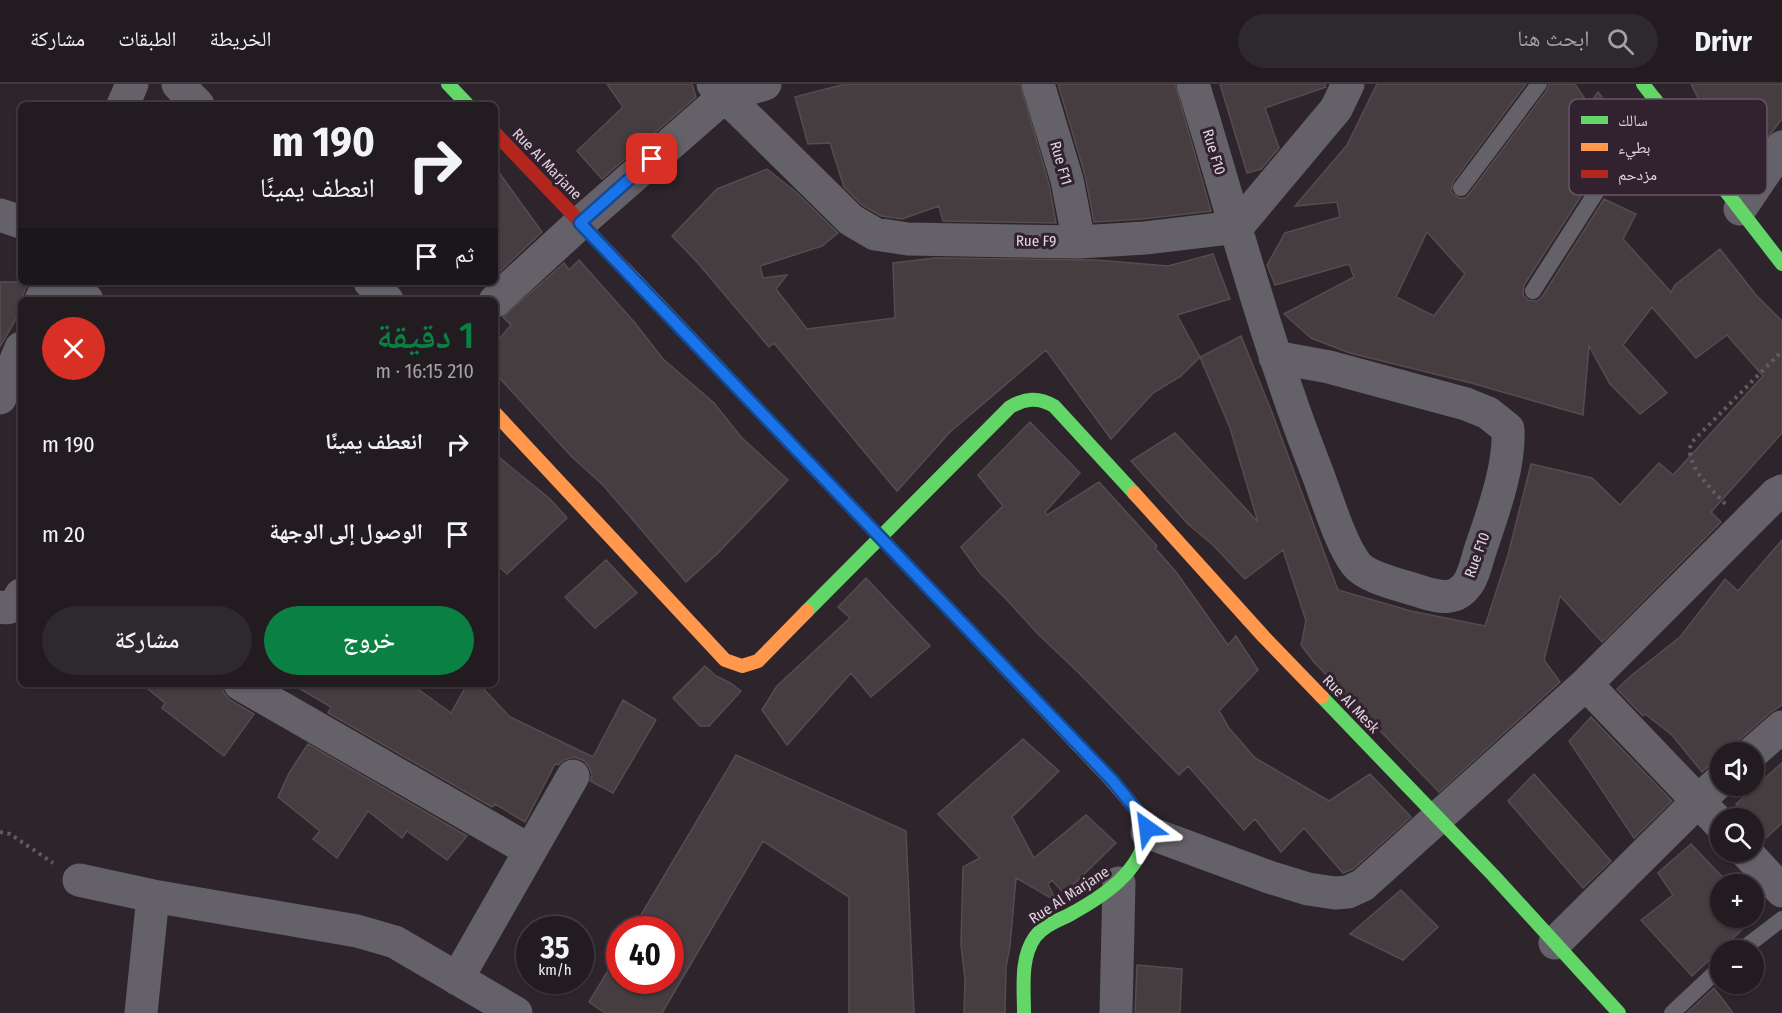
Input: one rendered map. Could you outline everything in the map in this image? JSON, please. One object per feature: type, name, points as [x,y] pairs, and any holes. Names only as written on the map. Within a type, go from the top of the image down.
[{"type":"street","points":[[124,102],[132,84]]},
{"type":"street","points":[[178,84],[195,102]]},
{"type":"street","points":[[448,84],[465,102]]},
{"type":"street","points":[[498,298],[719,90],[765,84]]},
{"type":"street","name":"Rue F11","points":[[1038,84],[1067,180],[1079,242]]},
{"type":"street","name":"Rue F10","points":[[1193,84],[1275,357],[1346,547],[1357,565],[1383,579],[1441,598],[1455,596],[1464,589],[1470,579],[1489,522],[1505,463],[1508,429],[1488,413],[1466,404],[1329,367],[1275,357]]},
{"type":"street","points":[[1237,227],[1336,110],[1348,84]]},
{"type":"street","points":[[1643,84],[1655,99]]},
{"type":"street","name":"Rue F9","points":[[719,90],[851,220],[875,234],[908,239],[1079,242],[1145,238],[1237,227]]},
{"type":"street","name":"Rue Al Marjane","points":[[498,136],[1112,780],[1144,819],[1147,831],[1138,857],[1119,883],[1041,929],[1035,935],[1026,956],[1024,1013]]},
{"type":"street","points":[[1767,169],[1782,147]]},
{"type":"street","points":[[1729,195],[1782,264]]},
{"type":"street","points":[[1740,209],[1749,195]]},
{"type":"street","points":[[0,215],[18,221]]},
{"type":"street","points":[[71,285],[84,297]]},
{"type":"street","points":[[373,285],[384,297]]},
{"type":"street","points":[[0,398],[18,355]]},
{"type":"street","name":"Rue Al Mesk","points":[[880,538],[1015,404],[1026,398],[1043,399],[1054,406],[1263,637],[1437,818],[1619,1013]]},
{"type":"street","points":[[498,416],[725,660],[738,667],[747,667],[758,661],[880,538]]},
{"type":"street","points":[[1147,831],[1269,877],[1308,889],[1335,893],[1348,892],[1363,885],[1586,684],[1743,526],[1782,491]]},
{"type":"street","points":[[0,607],[14,606],[18,600]]},
{"type":"street","points":[[1555,943],[1710,791],[1586,684]]},
{"type":"street","points":[[245,687],[529,850]]},
{"type":"street","points":[[1764,743],[1782,727]]},
{"type":"street","points":[[457,978],[573,777]]},
{"type":"street","points":[[1755,862],[1782,891]]},
{"type":"street","points":[[79,880],[153,896],[357,931],[395,942],[516,1013]]},
{"type":"street","points":[[1116,1013],[1119,883]]},
{"type":"street","points":[[141,1013],[153,896]]},
{"type":"lane","points":[[1461,189],[1539,84]]},
{"type":"lane","points":[[1533,291],[1595,195]]},
{"type":"lane","points":[[1754,940],[1782,919]]},
{"type":"lane","points":[[1672,1013],[1710,977]]},
{"type":"path","points":[[1743,526],[1693,466],[1689,454],[1690,447],[1692,442],[1782,351]]},
{"type":"path","points":[[0,831],[10,834],[79,880]]},
{"type":"building","points":[[607,84],[692,84],[696,97],[602,179],[577,151],[623,107]]},
{"type":"building","points":[[845,84],[1020,84],[1049,184],[1056,223],[943,221],[939,206],[902,219],[881,216],[862,205],[844,187],[830,143],[808,144],[795,97]]},
{"type":"building","points":[[1058,84],[1175,84],[1211,211],[1094,222],[1085,175]]},
{"type":"building","points":[[1220,84],[1325,84],[1326,87],[1265,108],[1279,148],[1261,169],[1247,173]]},
{"type":"building","points":[[1377,84],[1526,84],[1453,182],[1451,192],[1459,198],[1465,198],[1547,90],[1549,84],[1575,84],[1585,99],[1569,99],[1569,195],[1582,195],[1524,285],[1523,295],[1528,300],[1537,301],[1542,297],[1604,199],[1636,214],[1623,239],[1671,292],[1675,285],[1720,249],[1756,295],[1782,321],[1782,433],[1711,512],[1721,522],[1602,642],[1560,596],[1544,660],[1560,682],[1439,792],[1314,662],[1301,645],[1306,621],[1283,550],[1245,579],[1213,545],[1188,524],[1131,461],[1175,433],[1258,522],[1230,428],[1200,357],[1241,336],[1338,590],[1411,611],[1485,626],[1508,555],[1531,464],[1592,478],[1620,505],[1659,463],[1673,475],[1763,376],[1727,335],[1696,358],[1652,307],[1623,345],[1667,393],[1640,414],[1610,384],[1589,346],[1583,415],[1471,383],[1350,353],[1311,338],[1284,314],[1354,277],[1349,264],[1275,285],[1267,265],[1285,233],[1340,217],[1337,202],[1295,206],[1348,144]],"holes":[[[1427,232],[1465,274],[1434,316],[1396,297]]]},
{"type":"building","points":[[1691,84],[1782,84],[1782,119],[1767,138],[1767,99],[1698,99]]},
{"type":"building","points":[[1598,92],[1603,99],[1593,99]]},
{"type":"building","points":[[767,169],[796,192],[838,233],[822,246],[760,266],[763,278],[787,275],[776,289],[807,329],[895,318],[893,263],[935,258],[1096,260],[1168,266],[1213,254],[1230,299],[1177,315],[1200,357],[1181,376],[1153,393],[1111,439],[1046,350],[950,432],[897,491],[774,343],[769,347],[672,236],[717,189]]},
{"type":"building","points":[[498,171],[542,232],[498,273]]},
{"type":"building","points":[[579,260],[635,323],[663,359],[714,403],[741,437],[788,480],[717,554],[686,582],[603,485],[572,457],[498,376],[498,340],[511,325],[503,317],[564,263],[569,270]]},
{"type":"building","points":[[0,282],[18,282],[18,285],[27,285],[22,297],[18,297],[18,315],[0,347]]},
{"type":"building","points":[[1030,422],[1080,473],[1045,512],[1047,515],[1099,482],[1157,546],[1155,548],[1176,572],[1228,645],[1236,636],[1258,670],[1219,711],[1229,728],[1255,758],[1329,801],[1370,774],[1411,817],[1353,869],[1343,873],[1304,828],[1281,852],[1255,819],[1244,830],[1188,766],[1179,775],[1039,635],[980,573],[961,547],[1003,506],[978,475]]},
{"type":"building","points":[[498,456],[550,499],[567,518],[507,574],[498,566]]},
{"type":"building","points":[[1782,540],[1782,705],[1738,742],[1710,742],[1710,766],[1702,772],[1672,735],[1645,714],[1643,716],[1617,689],[1680,637],[1725,579],[1738,591]]},
{"type":"building","points":[[606,560],[637,593],[595,628],[565,597]]},
{"type":"building","points":[[866,578],[930,646],[871,697],[851,673],[787,745],[762,710],[777,686],[850,618],[838,607]]},
{"type":"building","points":[[705,666],[716,676],[741,691],[709,726],[700,726],[673,698]]},
{"type":"building","points":[[146,687],[222,687],[230,700],[254,714],[224,756],[162,708],[165,703]]},
{"type":"building","points":[[297,687],[415,687],[451,713],[465,687],[482,687],[510,717],[593,757],[623,700],[656,720],[613,793],[590,781],[592,775],[589,767],[583,760],[573,757],[558,765],[555,764],[525,822],[495,804],[492,807],[328,713],[331,707]]},
{"type":"building","points":[[1591,717],[1672,801],[1634,838],[1569,741]]},
{"type":"building","points":[[1023,739],[1059,771],[1012,817],[1034,858],[1086,815],[1116,843],[1064,894],[1052,880],[1048,884],[1056,901],[1016,878],[1006,967],[1005,1013],[964,1013],[965,979],[961,945],[963,867],[980,858],[938,814]]},
{"type":"building","points":[[308,744],[467,836],[447,860],[407,831],[402,838],[368,811],[337,858],[313,839],[320,831],[278,797],[289,773]]},
{"type":"building","points":[[736,755],[906,831],[914,1013],[849,1013],[849,897],[763,841],[684,976],[684,916],[640,916]]},
{"type":"building","points":[[1782,763],[1782,823],[1766,838],[1764,836],[1764,808],[1739,808],[1736,804],[1745,796],[1764,796],[1764,779]]},
{"type":"building","points":[[1534,774],[1611,861],[1583,888],[1508,801]]},
{"type":"building","points":[[1691,844],[1720,874],[1710,874],[1710,928],[1744,928],[1731,940],[1710,940],[1710,959],[1692,976],[1641,920],[1673,895],[1658,873]]},
{"type":"building","points":[[1401,890],[1438,927],[1403,960],[1350,934]]},
{"type":"building","points":[[1137,965],[1182,969],[1180,1013],[1135,1013]]},
{"type":"building","points":[[606,974],[606,994],[673,994],[662,1013],[605,1013],[589,1002]]},
{"type":"building","points":[[1710,992],[1710,994],[1719,994],[1733,1013],[1687,1013]]},
{"type":"traffic: fast","points":[[448,84],[465,102]]},
{"type":"traffic: fast","points":[[1643,84],[1655,99]]},
{"type":"traffic: fast","points":[[1729,195],[1782,264]]},
{"type":"traffic: fast","points":[[807,611],[1010,407],[1021,402],[1037,400],[1054,406],[1134,493]]},
{"type":"traffic: fast","points":[[1322,697],[1493,875],[1619,1013]]},
{"type":"traffic: fast","points":[[1024,1013],[1025,964],[1030,945],[1035,937],[1046,927],[1094,900],[1118,882],[1137,858],[1144,845],[1147,830]]},
{"type":"traffic: slow","points":[[624,268],[788,441]]},
{"type":"traffic: slow","points":[[498,416],[725,660],[742,666],[758,661],[807,611]]},
{"type":"traffic: slow","points":[[1134,493],[1264,637],[1322,697]]},
{"type":"traffic: slow","points":[[946,606],[1111,780],[1144,819],[1147,830]]},
{"type":"traffic: jam","points":[[498,136],[624,268]]},
{"type":"traffic: jam","points":[[788,441],[946,606]]},
{"type":"route","points":[[652,159],[580,223],[1112,780],[1137,809],[1147,828]]}]
